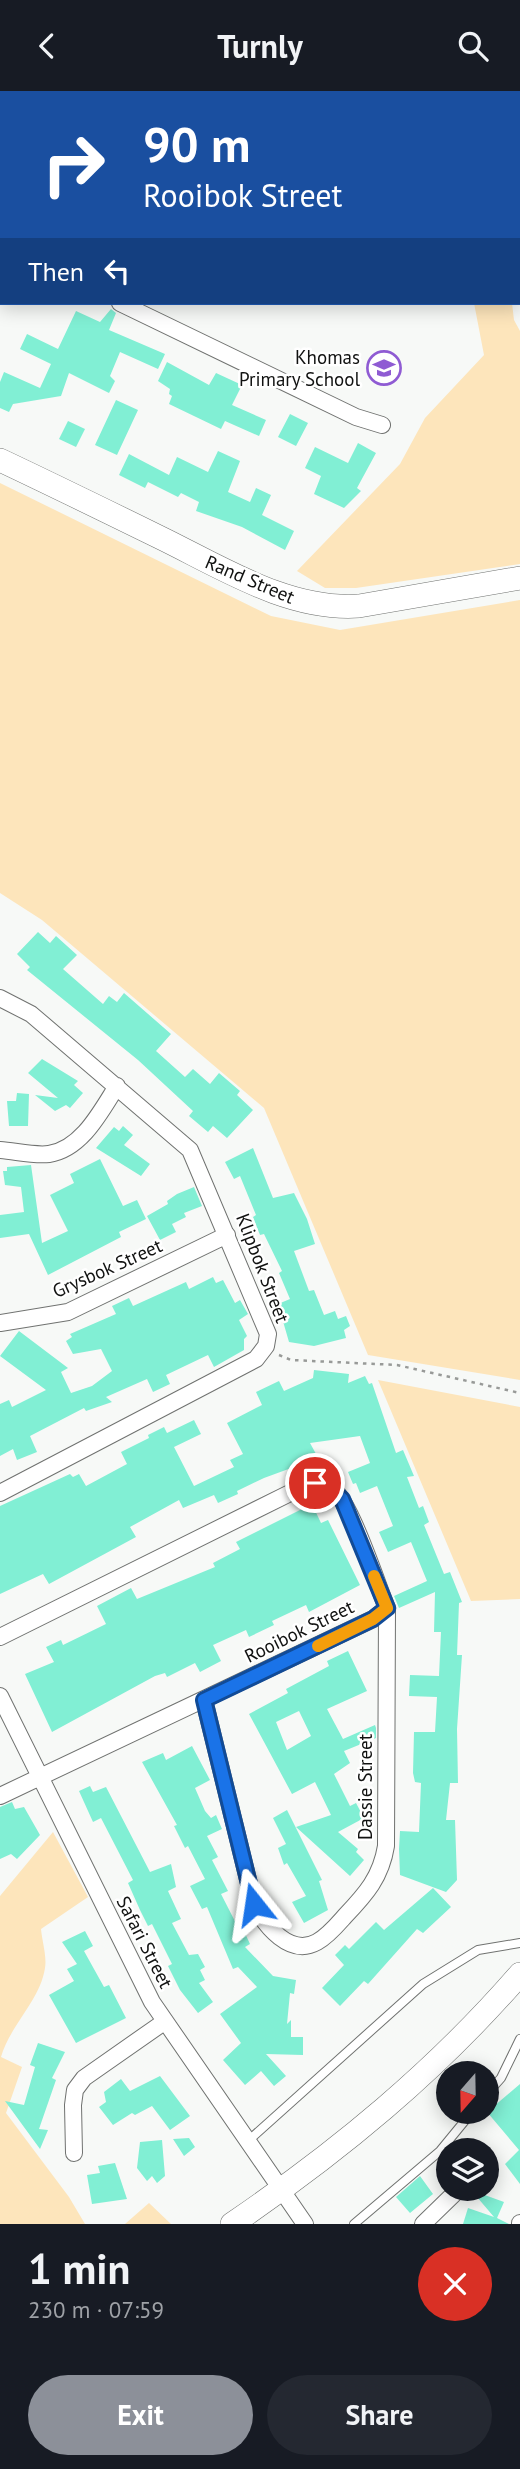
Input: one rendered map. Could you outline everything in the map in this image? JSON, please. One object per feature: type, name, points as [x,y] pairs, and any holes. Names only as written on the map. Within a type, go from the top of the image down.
[{"type":"street","points":[[124,305],[356,417],[382,425]]},
{"type":"street","name":"Rand Street","points":[[0,460],[220,567],[305,602],[335,608],[359,606],[520,578]]},
{"type":"street","name":"Klipbok Street","points":[[0,998],[31,1014],[190,1150],[267,1326],[264,1349],[256,1359],[0,1493]]},
{"type":"street","points":[[0,1150],[48,1154],[65,1149],[93,1122],[117,1086]]},
{"type":"street","name":"Grysbok Street","points":[[0,1323],[68,1312],[228,1235]]},
{"type":"street","points":[[0,1637],[315,1483],[327,1485],[342,1499],[387,1608]]},
{"type":"street","name":"Dassie Street","points":[[204,1700],[251,1893],[260,1916],[275,1933],[296,1946],[317,1942],[367,1893],[383,1863],[386,1846],[387,1608]]},
{"type":"street","name":"Rooibok Street","points":[[0,1796],[373,1619],[387,1608]]},
{"type":"street","name":"Safari Street","points":[[0,1696],[164,2022],[305,2224]]},
{"type":"street","points":[[232,2224],[355,2136],[436,2064],[520,1974]]},
{"type":"street","points":[[74,2153],[75,2090],[84,2078],[164,2022]]},
{"type":"street","points":[[423,2224],[447,2201]]},
{"type":"lane","points":[[248,2141],[423,1984],[478,1950],[520,1943]]},
{"type":"lane","points":[[499,2080],[520,2039]]},
{"type":"lane","points":[[354,2224],[440,2151],[461,2125]]},
{"type":"path","points":[[264,1349],[291,1360],[397,1365],[520,1393]]},
{"type":"shaded area","points":[[474,305],[512,305],[514,320],[520,331],[520,564],[356,588],[325,588],[297,571],[400,464],[425,418],[484,355]]},
{"type":"shaded area","points":[[0,483],[271,616],[340,630],[520,600],[520,1380],[368,1355],[264,1108],[42,920],[0,893]]},
{"type":"shaded area","points":[[378,1380],[520,1407],[520,1599],[471,1601]]},
{"type":"shaded area","points":[[53,1832],[88,1897],[41,1929],[45,1959],[42,1980],[5,2045],[1,2057],[22,2067],[6,2113],[69,2197],[85,2224],[0,2224],[0,1896]]},
{"type":"shaded area","points":[[149,2203],[171,2224],[125,2224]]},
{"type":"building","points":[[111,309],[116,313],[109,330],[165,354],[158,369],[120,352],[110,376],[115,381],[109,393],[69,373],[61,396],[13,404],[9,412],[0,408],[0,382],[4,372],[40,388],[51,364],[20,349],[27,334],[58,349],[76,311],[100,322]]},
{"type":"building","points":[[167,362],[209,385],[216,373],[242,385],[232,405],[266,420],[259,436],[225,421],[221,429],[169,404],[172,396],[169,394],[170,389],[158,381]]},
{"type":"building","points":[[116,400],[138,410],[117,455],[95,445]]},
{"type":"building","points":[[290,414],[308,423],[296,446],[278,437]]},
{"type":"building","points":[[68,421],[85,429],[76,447],[59,439]]},
{"type":"building","points":[[358,443],[376,453],[357,488],[361,491],[344,508],[314,494],[321,476],[305,468],[315,447],[348,463]]},
{"type":"building","points":[[218,451],[240,461],[228,492],[250,502],[256,488],[271,495],[262,515],[294,531],[285,550],[242,527],[196,511],[199,502],[181,493],[178,497],[148,482],[145,488],[119,475],[129,454],[169,475],[177,457],[208,472]]},
{"type":"building","points":[[38,932],[50,943],[56,936],[77,955],[63,969],[103,1004],[109,996],[117,1002],[124,993],[171,1034],[156,1051],[185,1077],[193,1069],[210,1084],[219,1073],[240,1091],[237,1095],[253,1110],[227,1138],[213,1126],[208,1132],[189,1116],[193,1111],[138,1060],[27,970],[30,967],[17,954]]},
{"type":"building","points":[[42,1059],[78,1081],[74,1085],[83,1093],[70,1108],[66,1105],[55,1111],[35,1095],[58,1098],[28,1073]]},
{"type":"building","points":[[17,1093],[29,1094],[28,1126],[9,1126],[7,1101],[16,1101]]},
{"type":"building","points":[[123,1126],[133,1135],[124,1145],[150,1164],[141,1176],[96,1148],[114,1127],[119,1131]]},
{"type":"building","points":[[253,1148],[273,1198],[294,1193],[307,1219],[315,1244],[294,1251],[309,1291],[314,1290],[324,1315],[335,1311],[338,1319],[346,1316],[350,1326],[344,1330],[346,1338],[314,1346],[289,1342],[278,1304],[290,1299],[279,1273],[282,1271],[264,1234],[260,1235],[253,1217],[256,1215],[240,1176],[234,1179],[225,1162]]},
{"type":"building","points":[[100,1159],[123,1206],[137,1200],[146,1219],[119,1232],[121,1237],[48,1275],[29,1234],[0,1238],[0,1215],[24,1212],[21,1187],[5,1185],[3,1171],[7,1171],[7,1167],[31,1165],[42,1243],[68,1231],[50,1195],[74,1183],[70,1174]]},
{"type":"building","points":[[194,1187],[202,1206],[184,1213],[186,1217],[172,1224],[176,1232],[160,1240],[147,1216],[168,1204],[167,1201],[177,1194]]},
{"type":"building","points":[[213,1277],[216,1283],[223,1280],[235,1303],[240,1300],[248,1314],[239,1320],[247,1336],[244,1339],[244,1350],[214,1367],[208,1355],[166,1375],[170,1384],[153,1392],[147,1379],[106,1397],[112,1402],[86,1411],[84,1408],[30,1436],[37,1452],[17,1460],[13,1449],[0,1456],[0,1404],[9,1400],[12,1407],[46,1390],[0,1356],[19,1331],[68,1368],[61,1372],[71,1393],[92,1386],[112,1371],[101,1349],[73,1354],[66,1341],[72,1337],[70,1334],[116,1314],[112,1306],[129,1298],[133,1306],[186,1282],[189,1289]]},
{"type":"building","points":[[314,1370],[349,1374],[348,1383],[365,1376],[369,1384],[372,1383],[396,1453],[403,1450],[414,1476],[407,1477],[419,1508],[423,1506],[429,1522],[424,1525],[444,1574],[450,1572],[462,1602],[459,1603],[457,1655],[462,1655],[457,1729],[458,1783],[450,1783],[446,1820],[455,1820],[457,1880],[446,1892],[400,1875],[399,1849],[400,1831],[419,1832],[421,1783],[415,1782],[413,1773],[414,1732],[435,1732],[437,1697],[409,1696],[410,1675],[439,1676],[441,1632],[434,1632],[435,1592],[399,1608],[394,1596],[427,1581],[411,1542],[388,1552],[379,1532],[393,1526],[377,1486],[360,1493],[356,1483],[353,1484],[348,1472],[370,1463],[360,1436],[310,1443],[321,1463],[298,1474],[294,1467],[264,1478],[218,1503],[214,1495],[183,1508],[179,1500],[130,1527],[136,1537],[49,1584],[43,1574],[0,1594],[0,1506],[70,1474],[73,1477],[79,1474],[86,1486],[127,1464],[121,1452],[149,1438],[148,1435],[164,1427],[167,1433],[194,1420],[201,1434],[174,1447],[194,1486],[234,1467],[230,1460],[243,1454],[227,1423],[262,1405],[256,1392],[279,1381],[284,1391],[313,1378]]},
{"type":"building","points":[[312,1504],[321,1523],[328,1520],[360,1585],[309,1612],[306,1605],[272,1621],[274,1625],[249,1637],[246,1630],[213,1645],[221,1661],[200,1672],[195,1663],[167,1677],[165,1673],[155,1676],[52,1732],[25,1674],[54,1662],[46,1647],[61,1640],[63,1645],[106,1624],[97,1606],[131,1588],[137,1599],[215,1567],[213,1563],[240,1549],[236,1542]]},
{"type":"building","points":[[348,1651],[367,1691],[327,1709],[343,1739],[375,1725],[376,1728],[376,1738],[344,1751],[350,1763],[334,1774],[350,1806],[356,1803],[364,1818],[338,1832],[358,1849],[356,1852],[364,1860],[350,1876],[296,1827],[331,1815],[315,1782],[292,1794],[249,1714],[288,1693],[286,1689],[329,1666],[327,1661]],"holes":[[[299,1711],[311,1736],[287,1750],[276,1722]]]},
{"type":"building","points":[[192,1746],[210,1780],[195,1788],[205,1811],[211,1818],[216,1815],[222,1829],[207,1836],[218,1857],[212,1860],[228,1891],[221,1894],[240,1931],[243,1929],[250,1944],[245,1947],[273,1976],[296,1980],[294,1994],[290,1993],[287,2024],[291,2020],[291,2037],[303,2037],[303,2055],[266,2054],[286,2076],[274,2086],[261,2071],[245,2085],[223,2060],[241,2043],[220,2014],[257,1987],[238,1967],[233,1969],[207,1907],[202,1909],[190,1886],[205,1879],[188,1846],[185,1848],[174,1826],[177,1825],[142,1762],[163,1753],[166,1760]]},
{"type":"building","points":[[90,1786],[93,1792],[106,1787],[150,1872],[171,1864],[176,1887],[168,1891],[181,1919],[172,1923],[189,1955],[198,1954],[205,1967],[200,1970],[205,1980],[199,1983],[213,2002],[198,2013],[180,1990],[168,1966],[172,1964],[152,1924],[148,1926],[140,1910],[128,1883],[133,1880],[101,1818],[93,1822],[79,1791]]},
{"type":"building","points":[[12,1802],[15,1809],[24,1807],[40,1835],[17,1859],[11,1854],[0,1859],[0,1807]]},
{"type":"building","points":[[287,1810],[322,1880],[319,1881],[328,1910],[304,1923],[292,1902],[306,1896],[287,1863],[284,1865],[278,1848],[286,1844],[273,1818]]},
{"type":"building","points":[[433,1888],[451,1907],[423,1933],[417,1929],[368,1984],[364,1981],[340,2006],[322,1988],[344,1965],[335,1955],[345,1945],[349,1949],[376,1922],[384,1930]]},
{"type":"building","points":[[85,1931],[93,1946],[84,1951],[104,1987],[109,1985],[126,2018],[76,2043],[49,1995],[74,1981],[67,1969],[77,1964],[62,1942]]},
{"type":"building","points":[[38,2043],[65,2052],[52,2078],[56,2080],[39,2129],[48,2130],[40,2149],[5,2101],[24,2105],[35,2067],[30,2065]]},
{"type":"building","points":[[160,2076],[190,2116],[170,2130],[152,2106],[135,2115],[132,2113],[113,2125],[99,2107],[106,2102],[104,2092],[121,2079],[130,2091]]},
{"type":"building","points":[[520,2084],[520,2184],[505,2164],[519,2150],[498,2125],[499,2102]]},
{"type":"building","points":[[189,2138],[195,2147],[184,2156],[173,2139]]},
{"type":"building","points":[[162,2140],[165,2176],[157,2183],[152,2176],[147,2181],[137,2168],[140,2142]]},
{"type":"building","points":[[115,2163],[127,2199],[92,2204],[87,2175],[100,2173],[98,2166]]},
{"type":"building","points":[[420,2176],[433,2194],[410,2213],[396,2197]]},
{"type":"building","points":[[480,2201],[504,2202],[497,2218],[509,2224],[463,2224],[468,2208],[494,2217]]},
{"type":"slow traffic","points":[[318,1646],[373,1619],[387,1608],[374,1576]]},
{"type":"place","name":"Khomas Primary School","points":[[384,368]]},
{"type":"route","points":[[254,1904],[204,1700],[373,1619],[387,1608],[342,1499],[335,1489],[315,1483]]}]
